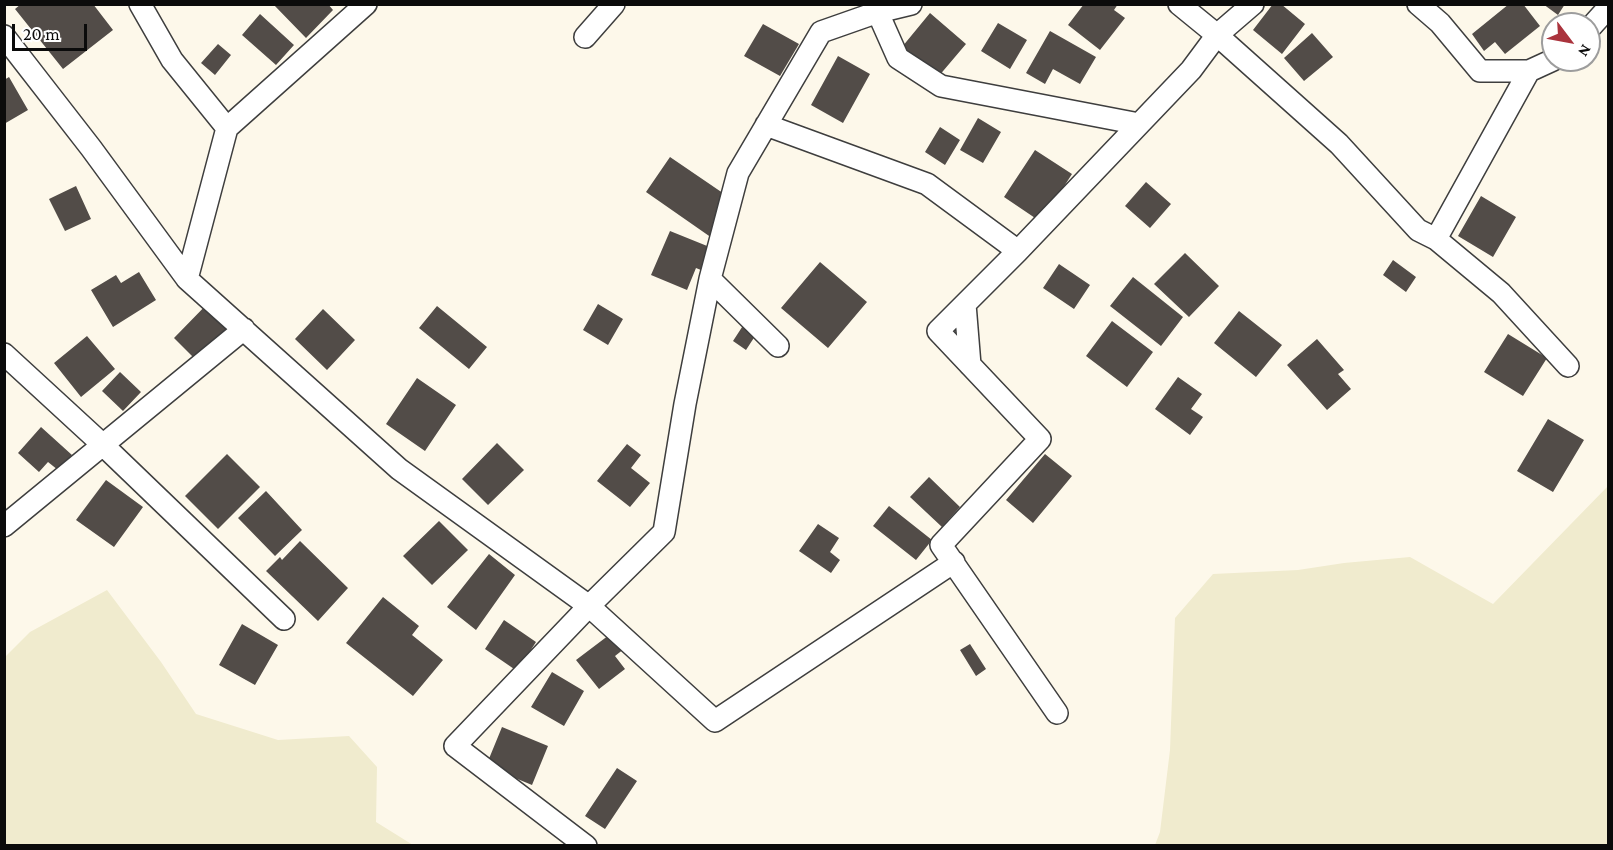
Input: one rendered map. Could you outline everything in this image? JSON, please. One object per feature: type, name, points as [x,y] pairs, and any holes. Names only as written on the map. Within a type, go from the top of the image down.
[{"type":"street","points":[[140,4],[172,60],[227,128]]},
{"type":"street","points":[[187,279],[227,128],[366,4]]},
{"type":"street","points":[[585,38],[614,4]]},
{"type":"street","points":[[586,846],[455,746],[589,606],[664,532],[685,404],[710,279],[738,173],[821,32],[876,8],[911,4]]},
{"type":"street","points":[[1179,4],[1339,144],[1418,230],[1436,239],[1501,293],[1568,366]]},
{"type":"street","points":[[1057,713],[941,545],[1040,439],[938,331],[1191,70],[1217,35],[1253,4]]},
{"type":"street","points":[[1418,4],[1440,23],[1480,71],[1529,71],[1541,66]]},
{"type":"street","points":[[876,8],[898,58],[941,86],[1139,124]]},
{"type":"street","points":[[4,36],[91,148],[187,279],[399,469],[589,606],[715,721],[954,562]]},
{"type":"street","points":[[1436,239],[1529,71]]},
{"type":"street","points":[[766,125],[927,184],[1018,251]]},
{"type":"street","points":[[710,279],[778,346]]},
{"type":"street","points":[[965,304],[970,365]]},
{"type":"street","points":[[4,526],[244,329]]},
{"type":"street","points":[[4,354],[103,445],[284,619]]},
{"type":"shaded area","points":[[1608,486],[1608,845],[1155,845],[1160,832],[1170,750],[1175,618],[1213,574],[1298,570],[1410,557],[1493,604]]},
{"type":"shaded area","points":[[107,590],[161,662],[196,714],[278,740],[349,736],[377,767],[376,822],[413,845],[5,845],[5,657],[30,632]]},
{"type":"building","points":[[21,4],[93,4],[113,30],[63,69],[15,9]]},
{"type":"building","points":[[273,4],[328,4],[333,10],[306,38]]},
{"type":"building","points":[[1084,4],[1118,4],[1114,10],[1125,18],[1100,50],[1068,25]]},
{"type":"building","points":[[1273,4],[1281,4],[1305,24],[1282,54],[1253,30]]},
{"type":"building","points":[[1509,4],[1523,4],[1540,26],[1505,54],[1495,42],[1484,51],[1472,34]]},
{"type":"building","points":[[1543,4],[1565,4],[1560,12],[1554,12]]},
{"type":"building","points":[[930,13],[966,44],[938,77],[902,47]]},
{"type":"building","points":[[260,14],[294,45],[276,65],[242,35]]},
{"type":"building","points":[[998,23],[1027,40],[1010,69],[981,51]]},
{"type":"building","points":[[763,24],[799,44],[780,76],[744,56]]},
{"type":"building","points":[[1050,31],[1096,57],[1080,84],[1053,69],[1045,84],[1026,73]]},
{"type":"building","points":[[1312,33],[1333,57],[1304,81],[1284,58]]},
{"type":"building","points":[[218,44],[231,55],[215,75],[201,63]]},
{"type":"building","points":[[838,56],[870,74],[843,123],[811,105]]},
{"type":"building","points":[[9,77],[28,110],[4,124],[4,80]]},
{"type":"building","points":[[978,118],[1001,132],[983,163],[960,150]]},
{"type":"building","points":[[940,127],[960,140],[945,165],[925,152]]},
{"type":"building","points":[[1035,150],[1072,174],[1041,222],[1004,197]]},
{"type":"building","points":[[670,157],[736,202],[712,238],[646,192]]},
{"type":"building","points":[[1146,182],[1171,204],[1150,228],[1125,206]]},
{"type":"building","points":[[76,186],[91,219],[65,231],[49,199]]},
{"type":"building","points":[[1481,196],[1516,217],[1493,257],[1458,236]]},
{"type":"building","points":[[670,231],[722,252],[713,275],[696,268],[687,290],[651,275]]},
{"type":"building","points":[[1185,253],[1219,286],[1189,317],[1154,284]]},
{"type":"building","points":[[1393,260],[1416,277],[1406,292],[1383,275]]},
{"type":"building","points":[[820,262],[867,302],[828,348],[781,308]]},
{"type":"building","points":[[1059,264],[1090,285],[1074,309],[1043,288]]},
{"type":"building","points":[[139,272],[156,300],[113,327],[91,290],[116,275],[121,283]]},
{"type":"building","points":[[1133,277],[1183,317],[1161,346],[1110,306]]},
{"type":"building","points":[[213,298],[241,325],[201,365],[174,338]]},
{"type":"building","points":[[598,304],[623,319],[608,345],[583,330]]},
{"type":"building","points":[[437,306],[487,347],[469,369],[419,328]]},
{"type":"building","points":[[323,309],[355,340],[327,370],[295,339]]},
{"type":"building","points":[[1239,311],[1282,345],[1256,377],[1214,343]]},
{"type":"building","points":[[746,321],[759,330],[746,350],[733,341]]},
{"type":"building","points":[[1112,321],[1153,352],[1127,387],[1086,356]]},
{"type":"building","points":[[1508,334],[1547,358],[1523,396],[1484,372]]},
{"type":"building","points":[[87,336],[115,369],[81,397],[54,363]]},
{"type":"building","points":[[1317,339],[1344,370],[1338,374],[1351,389],[1327,410],[1287,365]]},
{"type":"building","points":[[120,372],[141,392],[123,411],[102,391]]},
{"type":"building","points":[[1178,377],[1202,394],[1191,409],[1203,417],[1190,435],[1155,409]]},
{"type":"building","points":[[417,378],[456,405],[425,451],[386,424]]},
{"type":"building","points":[[1548,419],[1584,440],[1553,492],[1517,471]]},
{"type":"building","points":[[41,427],[72,455],[58,470],[48,462],[39,472],[18,453]]},
{"type":"building","points":[[497,443],[524,470],[488,505],[462,479]]},
{"type":"building","points":[[627,444],[641,455],[631,468],[650,483],[630,507],[597,481]]},
{"type":"building","points":[[227,454],[260,487],[218,529],[185,496]]},
{"type":"building","points":[[1045,454],[1072,476],[1033,523],[1006,500]]},
{"type":"building","points":[[929,477],[960,507],[942,527],[910,497]]},
{"type":"building","points":[[106,480],[143,507],[114,547],[76,520]]},
{"type":"building","points":[[266,491],[302,530],[275,556],[238,518]]},
{"type":"building","points":[[889,506],[932,540],[916,560],[873,526]]},
{"type":"building","points":[[439,521],[468,550],[432,585],[403,556]]},
{"type":"building","points":[[818,524],[839,538],[830,552],[840,560],[831,573],[799,551]]},
{"type":"building","points":[[300,541],[348,588],[318,621],[266,571],[280,557],[282,560]]},
{"type":"building","points":[[489,554],[515,575],[476,630],[447,607]]},
{"type":"building","points":[[383,597],[419,626],[412,635],[443,660],[413,696],[346,643]]},
{"type":"building","points":[[504,620],[536,642],[517,671],[485,649]]},
{"type":"building","points":[[242,624],[278,645],[255,685],[219,665]]},
{"type":"building","points":[[617,629],[629,645],[615,656],[625,669],[599,689],[576,660]]},
{"type":"building","points":[[970,644],[986,669],[976,676],[960,650]]},
{"type":"building","points":[[552,672],[584,691],[564,726],[531,707]]},
{"type":"building","points":[[502,727],[548,746],[532,785],[486,766]]},
{"type":"building","points":[[617,768],[637,781],[605,829],[585,816]]}]
